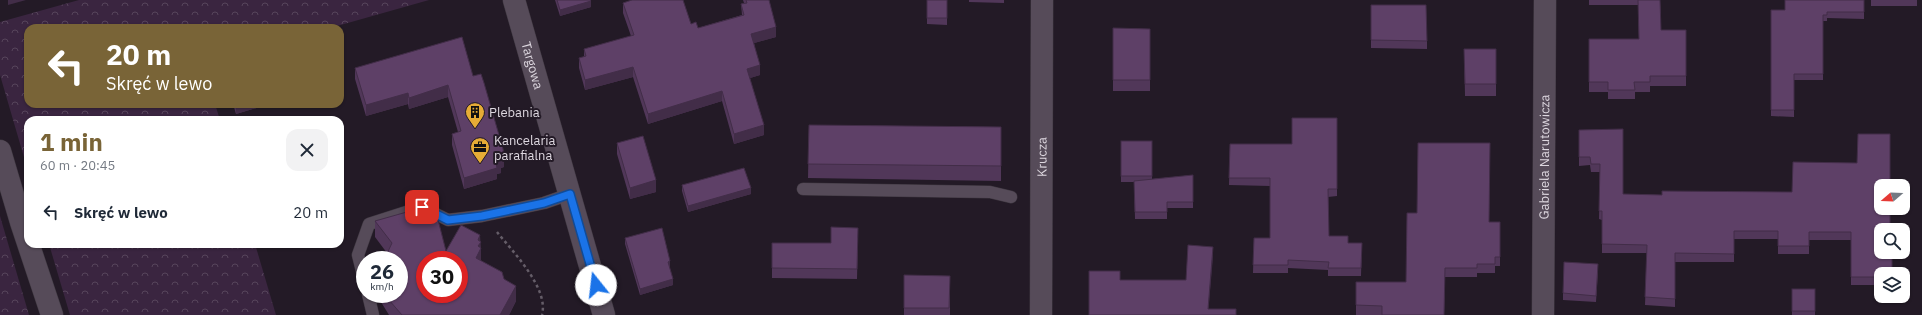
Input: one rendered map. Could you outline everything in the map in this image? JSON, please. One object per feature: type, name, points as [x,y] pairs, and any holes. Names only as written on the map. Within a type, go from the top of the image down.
[{"type":"street","name":"Targowa","points":[[514,0],[604,315]]},
{"type":"street","name":"Krucza","points":[[1041,315],[1042,0]]},
{"type":"street","name":"Gabriela Narutowicza","points":[[1543,315],[1545,0]]},
{"type":"street","points":[[0,151],[24,231]]},
{"type":"street","points":[[30,248],[52,315]]},
{"type":"lane","points":[[802,189],[990,192],[1011,197]]},
{"type":"lane","points":[[359,251],[369,224],[422,207],[448,220],[482,216],[544,203],[570,194]]},
{"type":"lane","points":[[370,303],[373,315]]},
{"type":"path","points":[[482,216],[535,279],[543,309],[542,315]]},
{"type":"green space","points":[[79,0],[429,0],[344,24],[24,24],[24,108],[216,108],[219,116],[24,116],[24,157],[0,75],[0,22]]},
{"type":"green space","points":[[0,216],[29,315],[0,315]]},
{"type":"green space","points":[[50,248],[256,248],[276,315],[70,315]]},
{"type":"building","points":[[557,0],[590,0],[591,1],[560,10]]},
{"type":"building","points":[[632,0],[683,0],[691,24],[696,22],[698,28],[744,15],[741,4],[747,3],[746,0],[769,0],[776,27],[751,34],[760,65],[747,69],[764,125],[734,134],[722,91],[648,114],[633,67],[585,80],[579,58],[586,56],[584,49],[634,35],[623,3]]},
{"type":"building","points":[[927,0],[947,0],[947,18],[927,18]]},
{"type":"building","points":[[1638,0],[1660,0],[1661,30],[1686,30],[1686,76],[1650,76],[1650,82],[1634,82],[1635,90],[1608,90],[1608,82],[1589,82],[1589,39],[1639,39]]},
{"type":"building","points":[[1785,0],[1864,0],[1864,12],[1827,12],[1827,15],[1823,15],[1823,74],[1794,74],[1794,110],[1771,110],[1771,10],[1785,10]]},
{"type":"building","points":[[1371,5],[1426,5],[1427,41],[1371,40]]},
{"type":"building","points":[[1113,28],[1150,29],[1150,80],[1113,80]]},
{"type":"building","name":"Plebania","points":[[462,37],[473,76],[481,74],[504,155],[499,157],[501,162],[496,163],[497,168],[464,178],[452,134],[461,131],[448,85],[409,98],[408,93],[366,105],[355,68]]},
{"type":"building","points":[[1464,49],[1496,49],[1496,84],[1465,84]]},
{"type":"building","points":[[1292,118],[1337,118],[1337,189],[1328,189],[1329,236],[1348,236],[1348,243],[1362,243],[1361,268],[1328,268],[1329,262],[1288,260],[1288,265],[1253,265],[1254,238],[1270,238],[1270,178],[1229,178],[1230,144],[1292,144]]},
{"type":"building","points":[[809,125],[1001,127],[1001,166],[808,164]]},
{"type":"building","points":[[1623,129],[1623,194],[1662,195],[1662,191],[1792,192],[1793,162],[1857,163],[1858,134],[1890,134],[1890,179],[1874,179],[1874,215],[1890,215],[1890,223],[1874,223],[1874,259],[1892,259],[1892,267],[1874,267],[1874,277],[1851,277],[1851,232],[1809,232],[1809,246],[1778,246],[1778,231],[1734,231],[1734,254],[1675,253],[1675,299],[1645,297],[1647,245],[1602,244],[1602,211],[1599,211],[1600,164],[1591,164],[1590,157],[1579,157],[1579,130]]},
{"type":"building","points":[[643,136],[656,180],[630,188],[617,143]]},
{"type":"building","points":[[1121,141],[1152,141],[1152,176],[1121,176]]},
{"type":"building","points":[[1418,143],[1490,143],[1489,222],[1500,222],[1500,257],[1495,257],[1495,264],[1477,264],[1477,268],[1445,268],[1444,315],[1382,315],[1382,306],[1356,305],[1356,282],[1406,282],[1407,213],[1417,213]]},
{"type":"building","points":[[744,168],[751,188],[688,206],[682,185]]},
{"type":"building","points":[[1193,175],[1193,202],[1167,202],[1167,212],[1135,212],[1134,181]]},
{"type":"building","points":[[421,208],[421,210],[432,210],[433,213],[436,212],[446,251],[461,225],[480,235],[478,240],[481,242],[478,246],[481,248],[476,258],[502,272],[504,279],[516,286],[500,315],[402,315],[392,303],[408,303],[408,251],[388,251],[392,243],[375,221]]},
{"type":"building","points":[[831,227],[858,228],[857,269],[772,268],[772,243],[831,243]]},
{"type":"building","points":[[662,228],[670,261],[668,262],[673,279],[640,289],[625,238]]},
{"type":"building","points":[[1188,245],[1213,247],[1208,309],[1236,309],[1236,315],[1089,315],[1089,271],[1120,271],[1120,280],[1186,280]]},
{"type":"building","points":[[1564,262],[1598,264],[1596,296],[1563,293]]},
{"type":"building","points":[[904,275],[950,276],[949,308],[904,308]]},
{"type":"building","points":[[1792,289],[1815,289],[1815,311],[1792,311]]},
{"type":"place","name":"Plebania","points":[[475,129]]},
{"type":"place","name":"Kancelaria parafialna","points":[[480,164]]},
{"type":"route","points":[[422,207],[448,220],[482,216],[544,203],[570,194],[596,285]]}]
